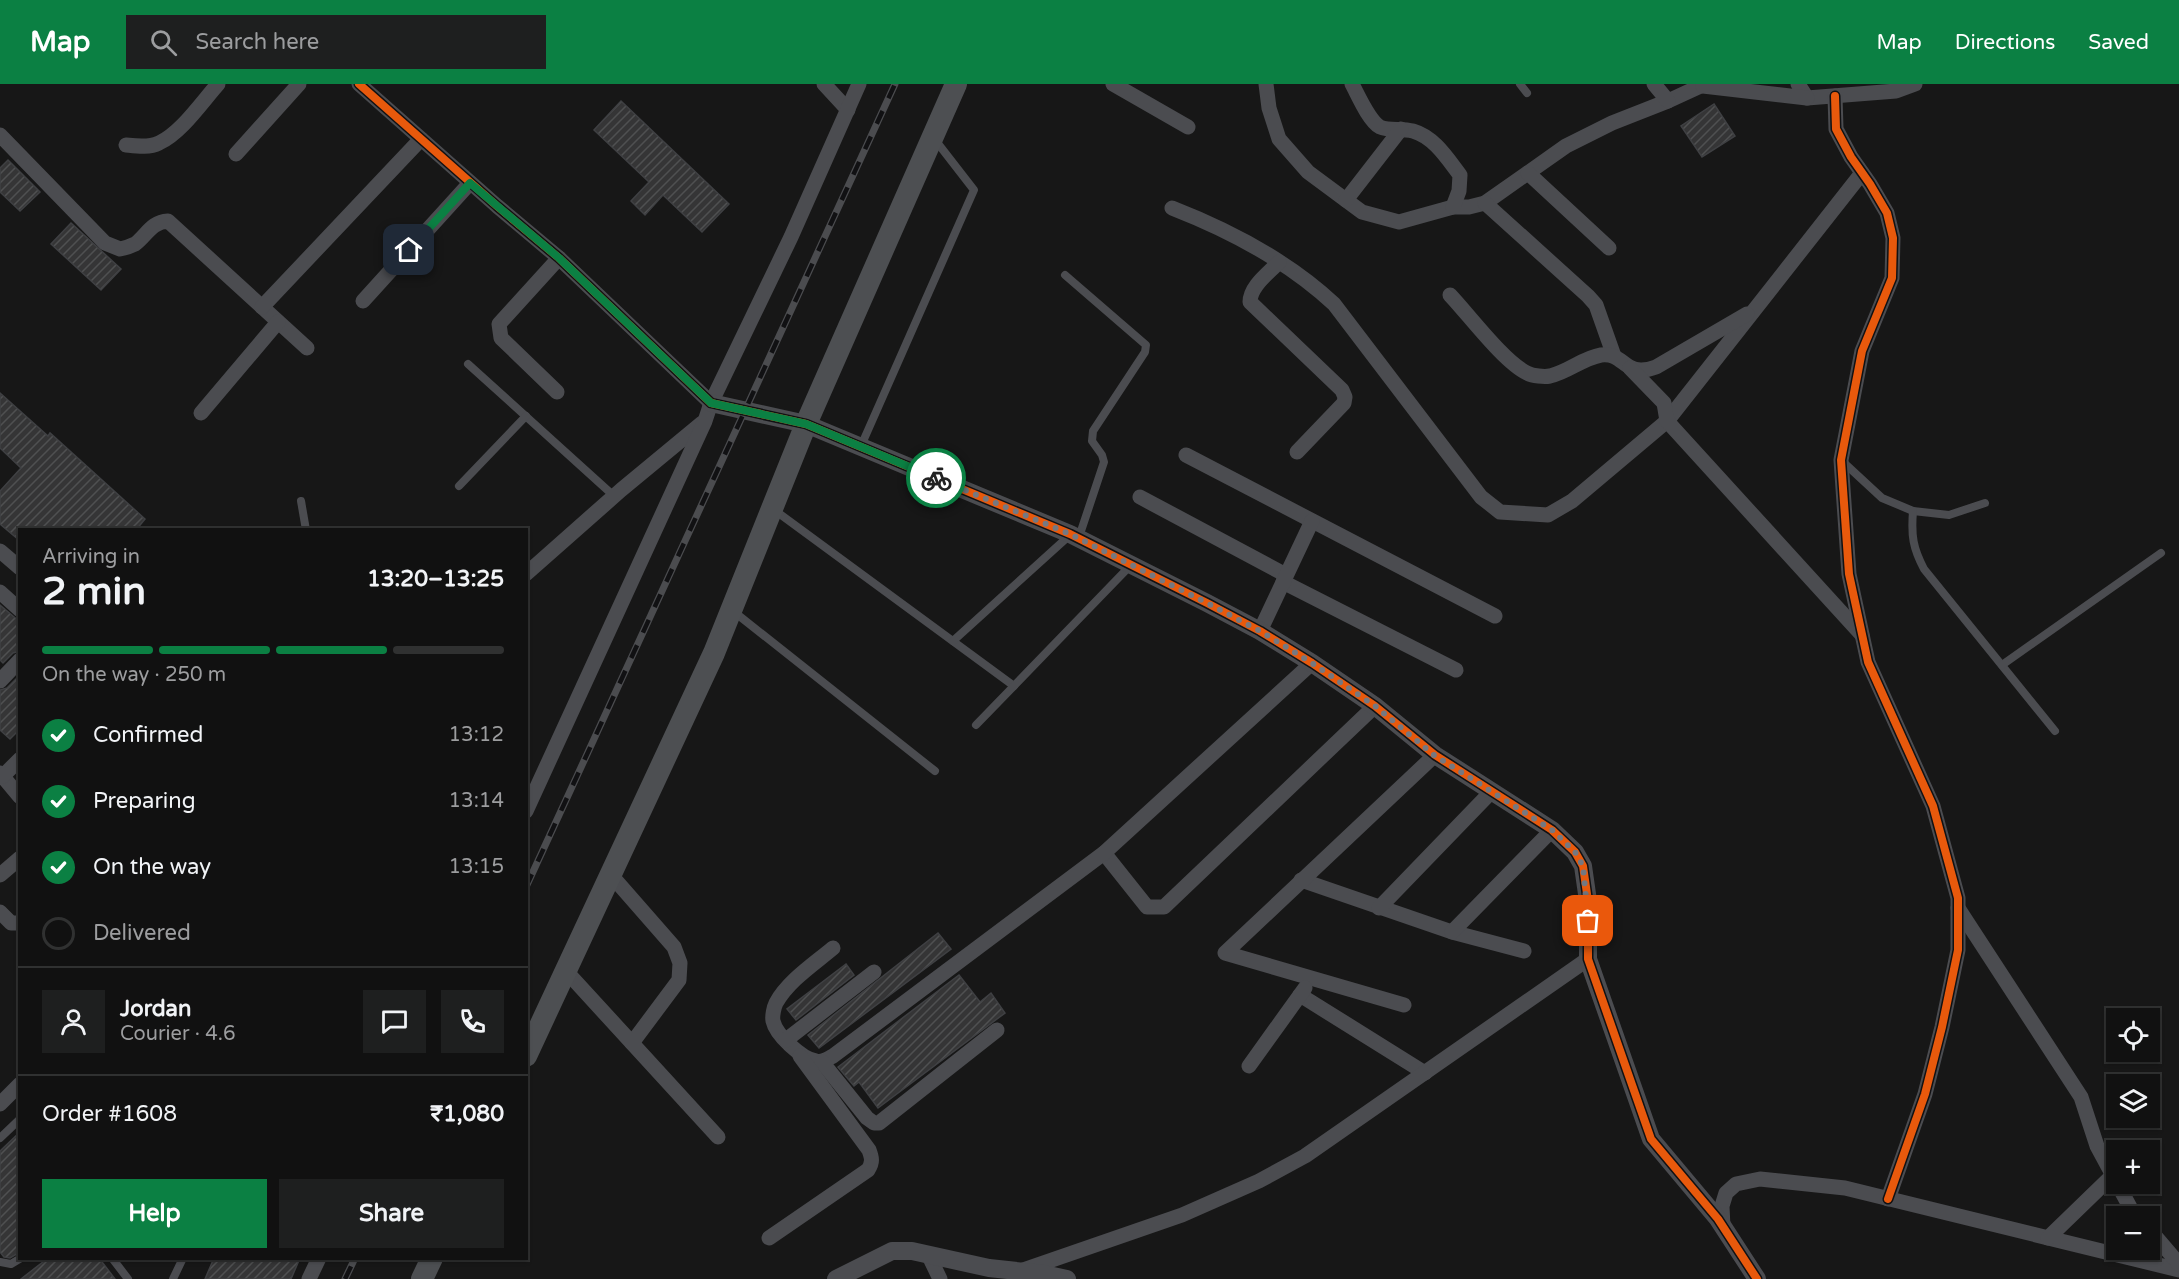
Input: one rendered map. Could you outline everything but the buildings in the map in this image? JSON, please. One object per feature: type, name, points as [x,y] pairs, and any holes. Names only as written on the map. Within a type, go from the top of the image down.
[{"type":"main road","points":[[528,1052],[714,653],[806,424],[956,84]]},
{"type":"main road","points":[[422,1279],[431,1260]]},
{"type":"street","points":[[126,145],[140,147],[157,144],[175,133],[218,84]]},
{"type":"street","points":[[236,154],[299,84]]},
{"type":"street","points":[[359,84],[470,183],[559,258],[711,403],[806,424],[1075,537],[1131,565],[1260,631],[1312,663],[1375,706],[1434,755],[1552,830],[1575,852],[1583,866],[1588,902],[1588,959],[1651,1139],[1702,1198],[1757,1279]]},
{"type":"street","points":[[824,84],[848,110]]},
{"type":"street","points":[[528,808],[705,421],[711,403],[791,237],[859,84]]},
{"type":"street","points":[[1113,84],[1188,127]]},
{"type":"street","points":[[1352,84],[1373,120],[1380,127],[1413,131],[1430,139],[1460,175],[1459,191],[1453,207]]},
{"type":"street","points":[[1654,84],[1668,101]]},
{"type":"street","points":[[1798,84],[1807,98]]},
{"type":"street","points":[[1263,87],[1279,139],[1308,172],[1362,212],[1399,222],[1453,207],[1469,207],[1485,203],[1566,146],[1612,123],[1704,85],[1807,98],[1915,84]]},
{"type":"street","points":[[1835,96],[1836,129],[1887,213],[1893,238],[1892,278],[1862,351],[1841,460],[1849,574],[1868,662],[1933,806],[1945,843],[1958,898],[1958,950],[1942,1027],[1925,1094],[1888,1199]]},
{"type":"street","points":[[1346,200],[1401,129]]},
{"type":"street","points":[[0,135],[105,243],[120,249],[134,245],[159,221],[168,221],[307,348]]},
{"type":"street","points":[[262,307],[421,139]]},
{"type":"street","points":[[1528,173],[1609,248]]},
{"type":"street","points":[[1172,208],[1237,236],[1315,286],[1334,304],[1481,497],[1500,512],[1548,515],[1572,501],[1667,421],[1755,309],[1866,179]]},
{"type":"street","points":[[363,300],[470,183]]},
{"type":"street","points":[[1485,203],[1596,305],[1614,356]]},
{"type":"street","points":[[557,392],[501,338],[499,324],[559,258]]},
{"type":"street","points":[[1279,262],[1250,295],[1250,302],[1342,390],[1345,397],[1344,403],[1297,452]]},
{"type":"street","points":[[1450,295],[1514,365],[1530,375],[1549,376],[1602,355],[1614,356],[1630,368],[1664,404],[1667,421],[1862,635]]},
{"type":"street","points":[[1630,368],[1643,371],[1656,367],[1755,309]]},
{"type":"street","points":[[201,413],[278,321]]},
{"type":"street","points":[[528,572],[614,496],[705,421]]},
{"type":"street","points":[[1186,455],[1495,616]]},
{"type":"street","points":[[1140,497],[1284,578],[1456,670]]},
{"type":"street","points":[[1260,631],[1312,522]]},
{"type":"street","points":[[0,551],[18,566]]},
{"type":"street","points":[[0,592],[18,608]]},
{"type":"street","points":[[0,681],[18,662]]},
{"type":"street","points":[[800,1055],[822,1062],[833,1056],[1104,853],[1312,663]]},
{"type":"street","points":[[1104,853],[1147,907],[1164,907],[1375,706]]},
{"type":"street","points":[[1404,1005],[1225,953],[1434,755]]},
{"type":"street","points":[[18,761],[1,775],[18,795]]},
{"type":"street","points":[[1379,908],[1492,791]]},
{"type":"street","points":[[1452,932],[1552,830]]},
{"type":"street","points":[[0,875],[18,860]]},
{"type":"street","points":[[611,875],[674,947],[680,963],[679,980],[632,1043]]},
{"type":"street","points":[[1301,880],[1452,932],[1524,951]]},
{"type":"street","points":[[1958,908],[2081,1096],[2097,1146],[2106,1164]]},
{"type":"street","points":[[0,912],[11,923],[18,923]]},
{"type":"street","points":[[769,1238],[868,1170],[872,1164],[869,1150],[773,1021],[774,1005],[786,988],[833,948]]},
{"type":"street","points":[[1020,1271],[1182,1215],[1259,1181],[1305,1156],[1588,959]]},
{"type":"street","points":[[566,971],[718,1137]]},
{"type":"street","points":[[786,1040],[874,972]]},
{"type":"street","points":[[1249,1066],[1312,978]]},
{"type":"street","points":[[1300,995],[1425,1072]]},
{"type":"street","points":[[822,1062],[867,1118],[874,1123],[879,1123],[997,1030]]},
{"type":"street","points":[[0,1104],[18,1086]]},
{"type":"street","points":[[1723,1227],[1722,1206],[1726,1193],[1736,1184],[1760,1179],[1845,1188],[2179,1270]]},
{"type":"street","points":[[2048,1238],[2106,1182]]},
{"type":"street","points":[[2160,1241],[2179,1263]]},
{"type":"street","points":[[836,1279],[892,1251],[928,1254],[989,1268],[1066,1279]]},
{"type":"street","points":[[928,1254],[940,1279]]},
{"type":"street","points":[[309,1279],[318,1260]]},
{"type":"lane","points":[[1520,84],[1527,93]]},
{"type":"lane","points":[[861,447],[974,190],[933,137]]},
{"type":"lane","points":[[953,641],[1075,537],[1104,462],[1092,441],[1093,431],[1145,352],[1146,345],[1065,275]]},
{"type":"lane","points":[[468,364],[614,496]]},
{"type":"lane","points":[[459,486],[526,416]]},
{"type":"lane","points":[[1841,460],[1882,498],[1913,511],[1949,515],[1985,503]]},
{"type":"lane","points":[[301,501],[306,528]]},
{"type":"lane","points":[[772,508],[1014,686]]},
{"type":"lane","points":[[1913,511],[1911,532],[1915,552],[1924,569],[2055,731]]},
{"type":"lane","points":[[2002,665],[2161,553]]},
{"type":"lane","points":[[976,725],[1131,565]]},
{"type":"lane","points":[[732,610],[935,771]]},
{"type":"lane","points":[[0,1138],[18,1121]]},
{"type":"lane","points":[[0,1262],[11,1264],[18,1260]]},
{"type":"lane","points":[[114,1260],[128,1279]]},
{"type":"lane","points":[[173,1279],[182,1260]]},
{"type":"railway","points":[[528,883],[895,84]]},
{"type":"railway","points":[[345,1279],[354,1260]]},
{"type":"cycle path","points":[[359,84],[559,258],[711,403],[806,424],[1070,534],[1207,603],[1260,631],[1312,663],[1375,706],[1435,755],[1552,830],[1575,852],[1583,866],[1588,901],[1588,959],[1651,1139],[1718,1219],[1757,1279]]},
{"type":"cycle path","points":[[1835,96],[1836,129],[1887,213],[1893,238],[1892,278],[1862,351],[1841,460],[1849,574],[1868,662],[1933,806],[1958,898],[1958,950],[1942,1027],[1925,1094],[1888,1199]]},
{"type":"way so far","points":[[936,478],[1070,534],[1260,631],[1312,663],[1375,706],[1434,755],[1552,830],[1575,852],[1583,866],[1588,921]]},
{"type":"route","points":[[409,250],[470,183],[559,258],[711,403],[806,424],[936,478]]}]
